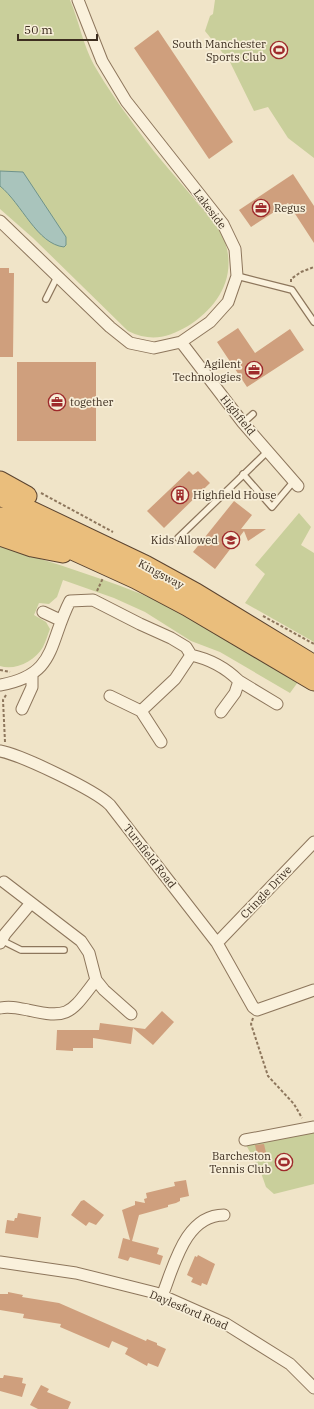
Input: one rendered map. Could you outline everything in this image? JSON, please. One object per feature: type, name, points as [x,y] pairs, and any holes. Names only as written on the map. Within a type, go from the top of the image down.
[{"type":"highway","points":[[0,481],[81,527],[101,552]]},
{"type":"highway","name":"Kingsway","points":[[0,496],[101,552],[187,606],[314,681]]},
{"type":"highway","name":"Kingsway","points":[[0,517],[101,552],[196,593],[314,665]]},
{"type":"highway","points":[[0,536],[32,547],[101,552]]},
{"type":"street","name":"Lakeside","points":[[2,226],[58,275],[110,326],[130,343],[154,348],[181,342],[210,322],[228,302],[237,276],[235,249],[223,224],[126,101],[102,61],[78,0]]},
{"type":"street","name":"Highfield","points":[[181,342],[243,423],[296,484]]},
{"type":"street","points":[[0,685],[32,676],[42,666],[48,657],[60,620],[70,601],[93,600],[171,638],[186,647],[191,655],[206,658],[233,675],[239,681],[277,704]]},
{"type":"street","points":[[43,612],[60,620]]},
{"type":"street","points":[[141,711],[175,679],[191,655]]},
{"type":"street","points":[[22,709],[32,687],[32,676]]},
{"type":"street","points":[[220,712],[235,693],[239,681]]},
{"type":"street","points":[[110,696],[141,711],[161,742]]},
{"type":"street","name":"Turnfield Road","points":[[6,752],[104,799],[115,810],[217,943],[253,1007],[257,1010]]},
{"type":"street","name":"Cringle Drive","points":[[217,943],[314,842]]},
{"type":"street","points":[[4,882],[81,941],[89,953],[96,980],[104,990],[131,1014]]},
{"type":"street","points":[[1,941],[31,903]]},
{"type":"street","points":[[0,1008],[8,1006],[57,1016],[72,1009],[96,980]]},
{"type":"street","points":[[257,1010],[314,990]]},
{"type":"street","points":[[245,1140],[314,1126]]},
{"type":"street","points":[[162,1296],[181,1249],[195,1226],[216,1215],[224,1215]]},
{"type":"street","name":"Daylesford Road","points":[[0,1262],[76,1273],[162,1296],[226,1324],[290,1364],[314,1388]]},
{"type":"lane","points":[[46,299],[58,275]]},
{"type":"lane","points":[[237,276],[292,290],[314,322]]},
{"type":"lane","points":[[243,423],[253,414]]},
{"type":"lane","points":[[178,538],[268,450]]},
{"type":"lane","points":[[244,474],[272,507],[296,484]]},
{"type":"lane","points":[[1,941],[21,950],[64,950]]},
{"type":"path","points":[[292,290],[291,279],[301,272],[314,267]]},
{"type":"path","points":[[0,670],[10,671],[14,688],[8,692],[3,700],[5,744],[12,749],[6,752]]},
{"type":"path","points":[[257,1010],[250,1024],[268,1076],[294,1104],[304,1121]]},
{"type":"green space","points":[[0,0],[70,0],[90,57],[104,82],[147,142],[221,232],[228,255],[226,280],[216,301],[198,319],[188,326],[166,336],[159,337],[144,337],[128,331],[33,238],[0,209]]},
{"type":"green space","name":"South Manchester Sports Club","points":[[215,0],[314,0],[314,158],[288,138],[268,107],[254,111],[230,62],[205,31],[210,16],[213,14]]},
{"type":"green space","points":[[299,513],[311,527],[301,545],[314,553],[314,642],[245,603],[265,574],[255,565]]},
{"type":"green space","points":[[0,546],[100,578],[158,601],[212,629],[298,682],[290,693],[220,652],[191,641],[145,612],[114,598],[63,580],[57,597],[49,604],[39,603],[34,615],[46,622],[50,629],[43,647],[35,657],[24,664],[12,667],[0,666]]},
{"type":"green space","name":"Barcheston Tennis Club","points":[[314,1131],[314,1184],[274,1194],[266,1187],[260,1170],[246,1145]]},
{"type":"water","points":[[0,171],[23,172],[66,237],[66,245],[64,247],[54,244],[46,239],[30,222],[0,186]]},
{"type":"building","points":[[158,30],[233,142],[209,159],[134,48]]},
{"type":"building","name":"Regus","points":[[293,174],[314,206],[314,243],[288,203],[251,227],[239,210]]},
{"type":"building","points":[[0,268],[9,268],[9,273],[14,273],[13,357],[0,357]]},
{"type":"building","name":"Agilent Technologies","points":[[238,328],[255,353],[290,329],[304,350],[247,387],[217,342]]},
{"type":"building","name":"together","points":[[17,362],[96,362],[96,441],[17,441]]},
{"type":"building","name":"Highfield House","points":[[189,471],[193,475],[198,471],[210,483],[164,528],[147,511]]},
{"type":"building","points":[[234,501],[252,515],[241,529],[266,529],[248,541],[244,531],[215,569],[193,552]]},
{"type":"building","points":[[162,1011],[174,1022],[153,1045],[133,1028],[131,1044],[93,1038],[93,1048],[73,1048],[73,1051],[56,1050],[57,1030],[99,1030],[100,1023],[145,1029]]},
{"type":"building","points":[[264,1144],[267,1157],[258,1159],[255,1145]]},
{"type":"building","points":[[186,1180],[189,1196],[180,1198],[180,1201],[168,1205],[168,1207],[139,1215],[132,1241],[159,1248],[157,1254],[163,1256],[160,1265],[130,1257],[128,1261],[118,1258],[123,1238],[130,1240],[122,1210],[135,1205],[135,1201],[145,1203],[144,1199],[147,1198],[146,1193],[175,1186],[174,1182]]},
{"type":"building","points":[[84,1200],[104,1215],[96,1225],[89,1222],[86,1226],[71,1215],[81,1201]]},
{"type":"building","points":[[18,1213],[41,1217],[38,1238],[5,1233],[7,1220],[14,1221],[15,1218],[17,1218]]},
{"type":"building","points":[[198,1255],[215,1264],[207,1285],[202,1283],[201,1286],[191,1282],[193,1278],[187,1275],[195,1256],[197,1257]]},
{"type":"building","points":[[8,1292],[23,1295],[22,1297],[59,1303],[146,1341],[147,1339],[157,1343],[157,1345],[166,1349],[158,1367],[148,1363],[147,1366],[125,1354],[128,1348],[112,1341],[109,1348],[60,1327],[61,1324],[23,1318],[24,1314],[0,1310],[0,1294],[8,1294]]},
{"type":"building","points":[[4,1375],[23,1378],[22,1383],[26,1384],[22,1397],[0,1391],[0,1378],[3,1378]]},
{"type":"building","points":[[41,1385],[49,1389],[47,1392],[71,1402],[68,1409],[38,1409],[30,1405]]},
{"type":"place","name":"South Manchester Sports Club","points":[[279,50]]},
{"type":"place","name":"Regus","points":[[261,208]]},
{"type":"place","name":"Agilent Technologies","points":[[254,370]]},
{"type":"place","name":"together","points":[[57,402]]},
{"type":"place","name":"Highfield House","points":[[180,495]]},
{"type":"place","name":"Kids Allowed","points":[[231,540]]},
{"type":"place","name":"Barcheston Tennis Club","points":[[284,1162]]}]
